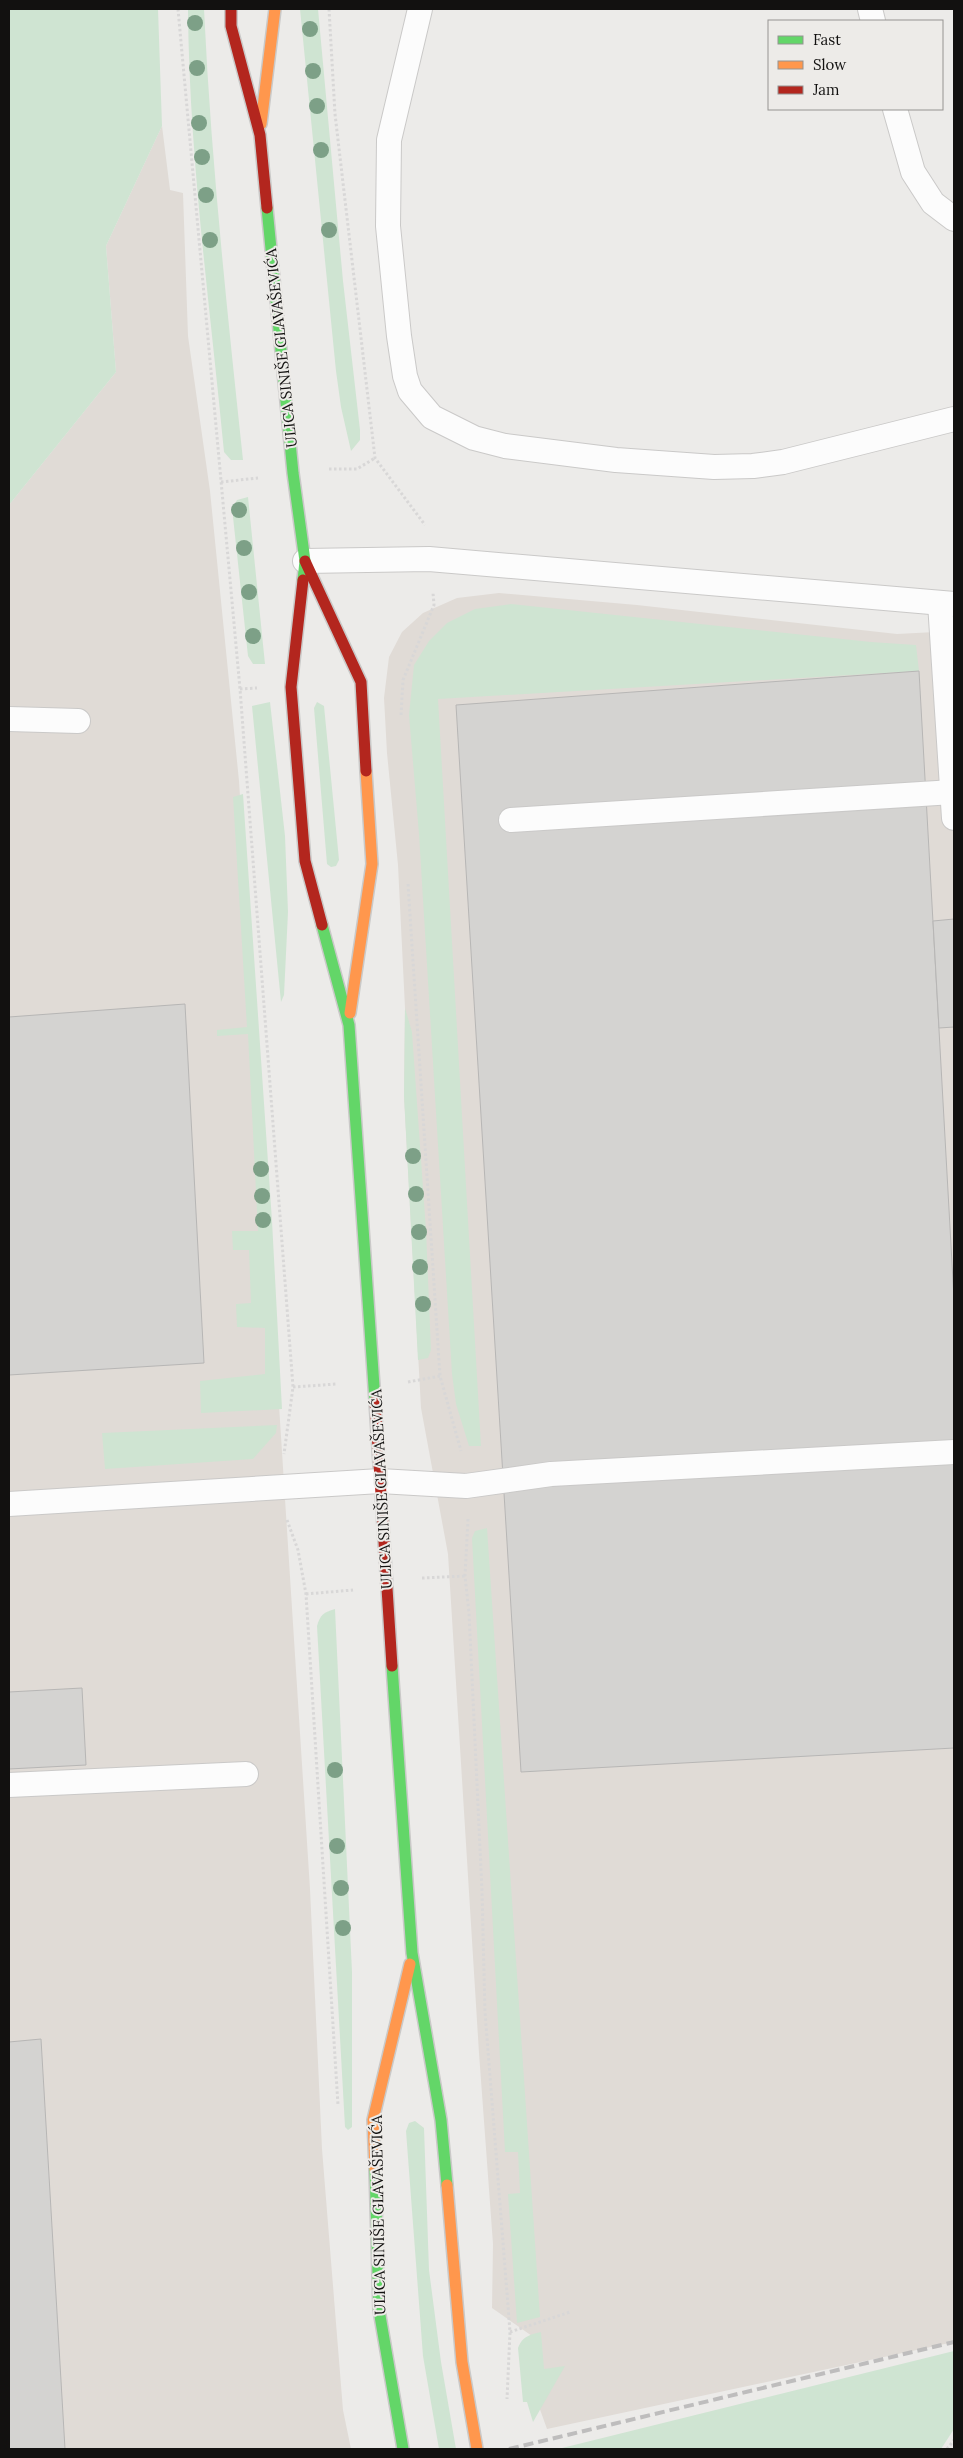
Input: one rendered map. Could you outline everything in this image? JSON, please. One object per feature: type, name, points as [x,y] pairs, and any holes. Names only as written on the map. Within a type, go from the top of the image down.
[{"type":"street","name":"ULICA SINIŠE GLAVAŠEVIĆA","points":[[231,9],[231,26],[260,135],[293,473],[305,561],[291,687],[305,861],[349,1025],[412,1953],[440,2120],[462,2362],[477,2449]]},
{"type":"street","name":"ULICA SINIŠE GLAVAŠEVIĆA","points":[[260,135],[275,9]]},
{"type":"street","name":"ULICA SINIŠE GLAVAŠEVIĆA","points":[[305,561],[361,682],[372,864],[349,1025]]},
{"type":"street","name":"ULICA SINIŠE GLAVAŠEVIĆA","points":[[403,2449],[379,2310],[373,2120],[412,1953]]},
{"type":"lane","points":[[420,9],[389,140],[387,162],[388,226],[399,336],[406,376],[410,391],[432,417],[474,438],[505,446],[625,460],[714,467],[753,466],[783,462],[954,419]]},
{"type":"lane","points":[[895,110],[913,172],[933,203],[954,219]]},
{"type":"lane","points":[[305,561],[429,559],[947,604],[954,818]]},
{"type":"lane","points":[[9,719],[78,721]]},
{"type":"lane","points":[[511,820],[953,792]]},
{"type":"lane","points":[[9,1504],[380,1481],[466,1486],[551,1474],[954,1452]]},
{"type":"lane","points":[[9,1785],[246,1774]]},
{"type":"path","points":[[178,9],[240,689],[293,1387],[284,1455]]},
{"type":"path","points":[[357,469],[375,458]]},
{"type":"path","points":[[401,718],[403,680],[434,605]]},
{"type":"path","points":[[408,883],[440,1376],[463,1455]]},
{"type":"path","points":[[468,1520],[465,1576],[469,1613],[482,1881],[485,2012],[510,2332],[507,2404]]},
{"type":"path","points":[[288,1526],[298,1550],[306,1594],[338,2106]]},
{"type":"path","points":[[306,1594],[329,1593]]},
{"type":"path","points":[[510,2332],[570,2312]]},
{"type":"path","points":[[947,2449],[954,2440]]},
{"type":"shaded area","points":[[162,126],[170,190],[183,193],[188,336],[210,491],[239,781],[310,1889],[322,2149],[343,2410],[351,2449],[9,2449],[9,505],[116,372],[106,246]]},
{"type":"shaded area","points":[[499,593],[637,605],[897,634],[954,631],[954,2342],[547,2429],[528,2376],[532,2336],[492,2308],[493,2244],[479,2053],[448,1554],[421,1408],[404,1096],[405,1008],[398,865],[387,753],[384,698],[389,657],[402,632],[423,613],[457,598]]},
{"type":"green space","points":[[9,9],[158,9],[162,126],[106,246],[116,372],[9,505]]},
{"type":"green space","points":[[188,9],[204,9],[215,179],[243,460],[231,460],[224,452],[196,175],[189,64]]},
{"type":"green space","points":[[300,9],[318,9],[343,281],[360,430],[360,440],[351,451],[341,407],[336,371]]},
{"type":"green space","points":[[248,497],[265,664],[253,664],[248,656],[233,517],[233,507],[237,500]]},
{"type":"green space","points":[[511,604],[871,642],[916,645],[919,671],[438,699],[481,1446],[469,1446],[456,1404],[452,1374],[419,834],[409,715],[414,665],[429,641],[447,623],[475,609]]},
{"type":"green space","points":[[270,702],[285,836],[288,912],[284,995],[281,1002],[252,706]]},
{"type":"green space","points":[[317,702],[324,706],[339,860],[336,866],[331,867],[327,864],[314,708]]},
{"type":"green space","points":[[243,794],[272,1221],[282,1409],[201,1413],[200,1381],[265,1374],[265,1328],[237,1327],[236,1304],[251,1303],[249,1250],[233,1250],[232,1231],[258,1231],[248,1034],[217,1036],[217,1030],[247,1027],[233,797]]},
{"type":"green space","points":[[405,1008],[412,1032],[426,1230],[431,1350],[428,1358],[418,1360],[404,1096]]},
{"type":"green space","points":[[277,1425],[276,1433],[253,1459],[105,1469],[102,1433]]},
{"type":"green space","points":[[487,1528],[540,2317],[517,2323],[508,2194],[520,2193],[518,2152],[505,2152],[472,1538],[475,1531]]},
{"type":"green space","points":[[335,1609],[352,1972],[352,2127],[348,2130],[345,2127],[317,1626],[323,1615]]},
{"type":"green space","points":[[415,2121],[424,2128],[429,2270],[441,2362],[456,2449],[439,2449],[423,2356],[406,2131],[409,2123]]},
{"type":"green space","points":[[541,2332],[544,2369],[565,2366],[533,2422],[527,2402],[523,2402],[518,2348],[527,2337]]},
{"type":"green space","points":[[954,2351],[954,2429],[941,2449],[558,2449]]},
{"type":"building","points":[[919,671],[954,1299],[954,1748],[521,1772],[456,705]]},
{"type":"building","points":[[954,919],[954,1027],[939,1028],[933,921]]},
{"type":"building","points":[[185,1004],[204,1363],[9,1375],[9,1017]]},
{"type":"building","points":[[82,1688],[86,1765],[9,1769],[9,1692]]},
{"type":"building","points":[[41,2039],[65,2449],[9,2449],[9,2042]]},
{"type":"railway","points":[[509,2449],[954,2342]]},
{"type":"traffic: fast","points":[[267,208],[293,473],[305,561],[303,580]]},
{"type":"traffic: fast","points":[[322,925],[349,1025],[375,1401]]},
{"type":"traffic: fast","points":[[392,1666],[412,1953],[441,2120],[447,2185]]},
{"type":"traffic: fast","points":[[375,2169],[379,2310],[403,2449]]},
{"type":"traffic: slow","points":[[261,124],[275,9]]},
{"type":"traffic: slow","points":[[350,1013],[372,864],[366,771]]},
{"type":"traffic: slow","points":[[375,2169],[373,2120],[410,1964]]},
{"type":"traffic: slow","points":[[447,2185],[462,2362],[477,2449]]},
{"type":"traffic: jam","points":[[231,9],[231,26],[260,135],[267,208]]},
{"type":"traffic: jam","points":[[305,561],[361,682],[366,771]]},
{"type":"traffic: jam","points":[[303,580],[291,687],[305,861],[322,925]]},
{"type":"traffic: jam","points":[[375,1401],[392,1666]]}]
